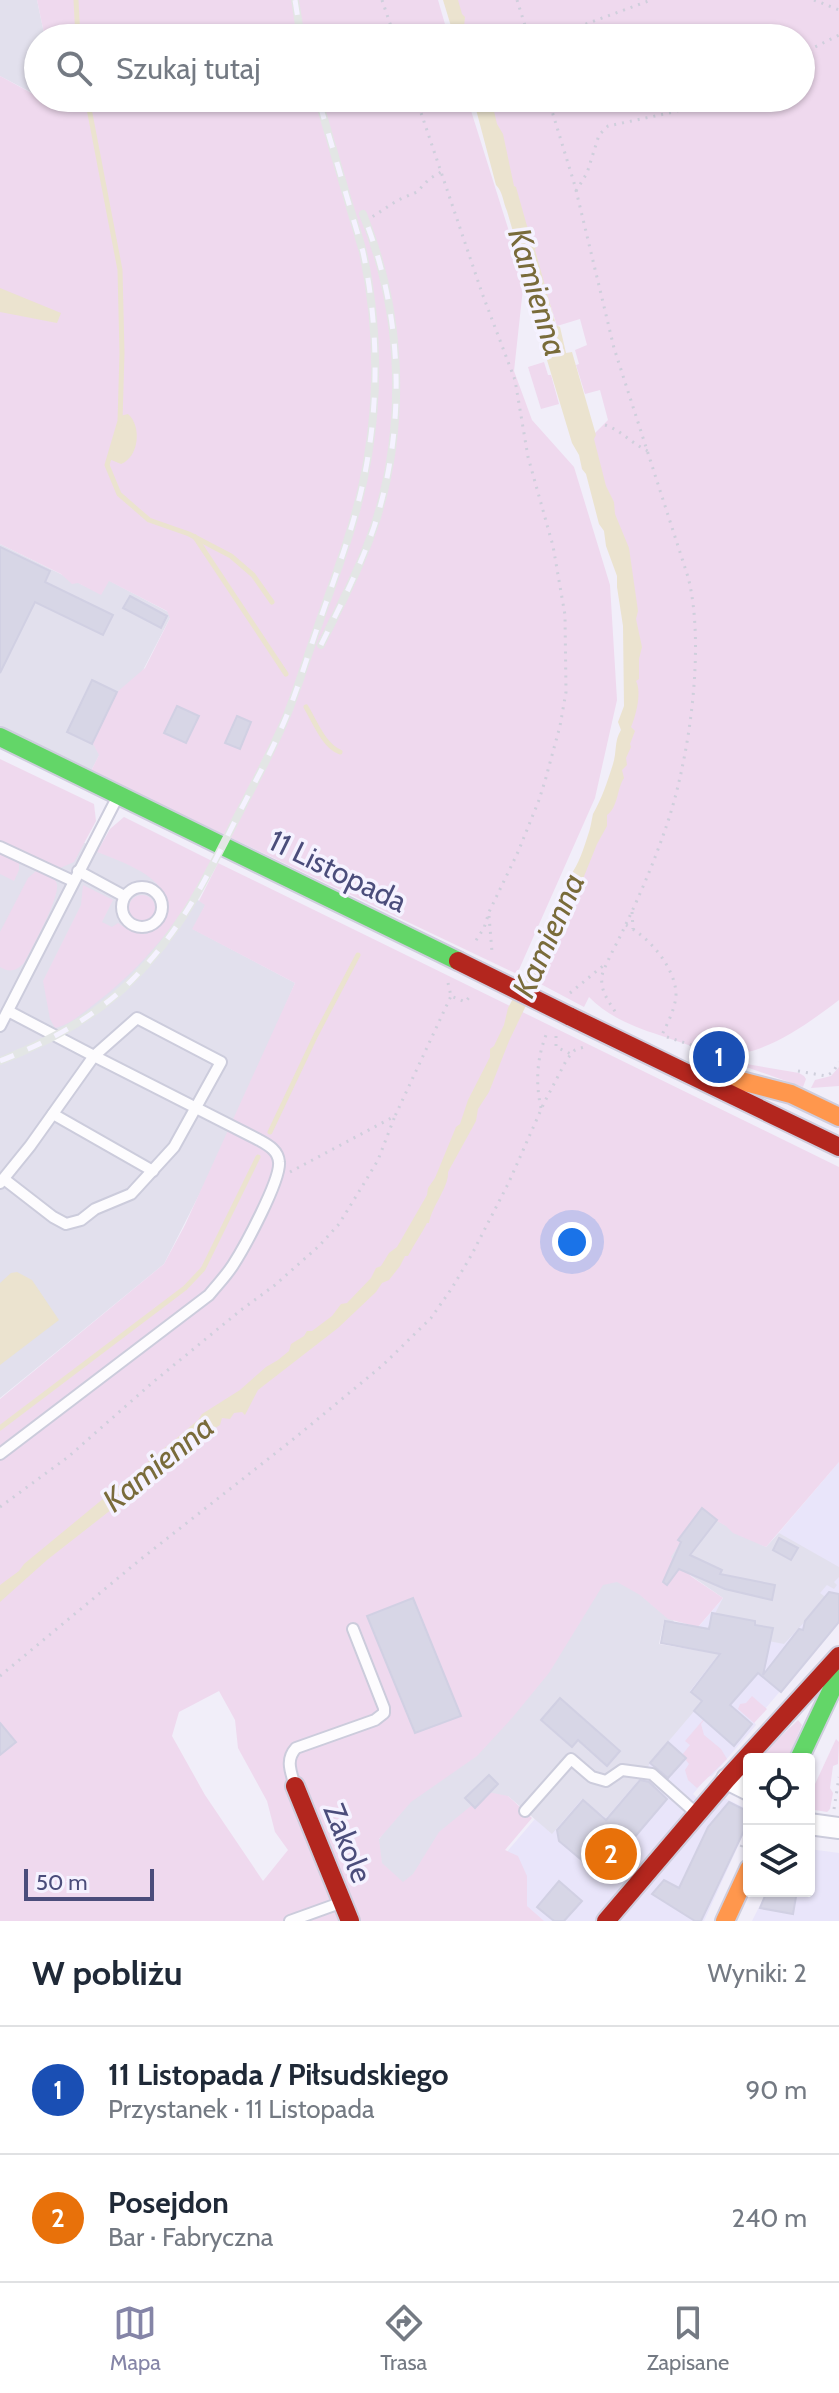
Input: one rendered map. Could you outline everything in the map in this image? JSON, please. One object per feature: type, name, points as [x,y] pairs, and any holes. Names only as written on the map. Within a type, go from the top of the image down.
[{"type":"street","name":"11 Listopada","points":[[0,737],[839,1147]]},
{"type":"street","name":"11 Listopada","points":[[652,1055],[791,1094],[839,1117]]},
{"type":"street","points":[[791,1094],[832,1094]]},
{"type":"street","points":[[800,1128],[839,1129]]},
{"type":"street","points":[[606,1921],[727,1779],[839,1656]]},
{"type":"street","points":[[802,1753],[839,1674]]},
{"type":"street","points":[[727,1779],[743,1787]]},
{"type":"street","name":"Zakole","points":[[295,1786],[350,1921]]},
{"type":"street","points":[[815,1823],[835,1821]]},
{"type":"street","points":[[725,1921],[743,1882]]},
{"type":"lane","points":[[0,1026],[119,795]]},
{"type":"lane","points":[[0,847],[124,896]]},
{"type":"lane","points":[[133,888],[151,888],[162,903],[157,920],[141,927],[129,923],[121,907],[124,896],[133,888]]},
{"type":"lane","points":[[0,1454],[209,1295],[233,1265],[279,1168],[276,1152],[259,1140],[8,1011]]},
{"type":"lane","points":[[137,1018],[221,1062],[174,1147],[131,1194],[95,1209],[81,1220],[66,1224],[2,1181],[94,1056],[137,1018]]},
{"type":"lane","points":[[53,1114],[153,1171]]},
{"type":"lane","points":[[295,1786],[289,1763],[296,1748],[375,1720],[384,1713],[353,1629]]},
{"type":"lane","points":[[525,1811],[571,1759],[592,1777],[606,1781],[622,1770],[652,1774],[697,1814]]},
{"type":"lane","points":[[290,1921],[342,1902]]},
{"type":"path","points":[[382,0],[390,24]]},
{"type":"path","points":[[517,0],[525,24]]},
{"type":"path","points":[[586,24],[651,0]]},
{"type":"path","points":[[814,0],[839,10]]},
{"type":"path","points":[[815,47],[839,35]]},
{"type":"path","points":[[421,112],[515,380],[528,457],[553,546],[565,615],[566,692],[560,726],[539,800],[484,928],[458,961]]},
{"type":"path","points":[[552,112],[576,191],[614,348],[692,595],[695,645],[691,712],[680,780],[665,831],[601,982],[619,1021],[616,1038]]},
{"type":"path","points":[[576,191],[587,173],[599,135],[608,126],[671,112]]},
{"type":"path","points":[[366,221],[398,200],[417,192],[441,172]]},
{"type":"path","points":[[605,425],[648,451]]},
{"type":"path","points":[[632,910],[633,929]]},
{"type":"path","points":[[626,925],[648,941],[671,975],[676,997],[666,1026]]},
{"type":"path","points":[[0,1507],[68,1457],[152,1383],[275,1285],[339,1224],[378,1160],[451,996],[448,979]]},
{"type":"path","points":[[451,996],[463,1002]]},
{"type":"path","points":[[662,1035],[685,1043]]},
{"type":"path","points":[[556,1047],[571,1054]]},
{"type":"path","points":[[0,1676],[383,1365],[431,1318],[472,1254],[515,1171],[544,1103],[571,1054],[589,1047]]},
{"type":"path","points":[[812,1074],[830,1074],[839,1062]]},
{"type":"path","points":[[275,1181],[395,1116]]},
{"type":"path","points":[[835,1821],[839,1777]]},
{"type":"shaded area","points":[[0,0],[37,0],[42,24],[24,24],[24,89],[0,76]]},
{"type":"shaded area","points":[[37,0],[438,0],[445,24],[42,24]]},
{"type":"shaded area","points":[[456,0],[839,0],[839,1000],[785,1037],[754,1050],[724,1054],[691,1046],[621,1020],[589,997],[584,1007],[535,981],[629,735],[630,575],[591,448],[593,435],[608,420],[600,390],[585,394],[576,365],[579,364],[575,350],[587,345],[580,319],[557,326],[490,112],[815,112],[815,24],[464,24]]},
{"type":"shaded area","points":[[0,76],[24,89],[24,112],[471,112],[524,279],[514,371],[532,420],[574,467],[610,585],[617,700],[595,798],[517,974],[91,771],[99,755],[92,742],[109,699],[145,668],[170,618],[167,611],[109,581],[101,595],[78,583],[72,584],[61,574],[0,544]]},
{"type":"shaded area","points":[[544,362],[559,404],[541,409],[528,367]]},
{"type":"shaded area","points":[[0,544],[101,594],[108,580],[172,614],[91,771],[0,728]]},
{"type":"shaded area","points":[[0,759],[94,804],[96,821],[74,862],[58,869],[0,842]]},
{"type":"shaded area","points":[[0,802],[206,904],[193,929],[295,983],[237,1120],[164,1264],[0,1398]]},
{"type":"shaded area","points":[[124,817],[212,861],[175,922],[145,958],[92,1006],[70,1022],[55,1028],[50,1019],[43,981],[81,905],[83,885],[113,900],[102,922],[112,927],[118,923],[145,934],[159,926],[166,917],[167,901],[154,881],[132,866],[97,852],[110,829]]},
{"type":"shaded area","points":[[0,852],[19,863],[14,881],[0,874]]},
{"type":"shaded area","points":[[218,863],[839,1167],[839,1462],[766,1547],[733,1533],[704,1514],[698,1516],[671,1557],[692,1577],[723,1598],[698,1627],[668,1619],[640,1595],[617,1582],[603,1585],[549,1673],[512,1718],[477,1756],[411,1802],[379,1839],[382,1863],[403,1882],[413,1874],[439,1832],[488,1792],[508,1796],[532,1818],[505,1850],[518,1856],[527,1876],[527,1906],[544,1921],[0,1921],[0,1399],[164,1264],[185,1225],[295,983],[192,929],[205,905],[199,901]],"holes":[[[219,1691],[235,1720],[238,1748],[267,1801],[275,1832],[288,1850],[263,1881],[205,1795],[172,1736],[179,1712]]]},
{"type":"shaded area","points":[[36,871],[54,879],[57,891],[24,963],[16,969],[7,970],[0,967],[0,932],[28,878]]},
{"type":"shaded area","points":[[142,895],[151,899],[155,908],[151,917],[142,921],[133,917],[129,908],[133,899]]},
{"type":"shaded area","points":[[729,1061],[799,1073],[806,1079],[803,1087]]},
{"type":"shaded area","points":[[839,1067],[839,1086],[811,1088],[815,1080],[831,1076]]},
{"type":"shaded area","points":[[839,1462],[839,1622],[754,1722],[756,1725],[693,1794],[709,1808],[720,1796],[743,1807],[743,1835],[704,1921],[448,1921]]},
{"type":"shaded area","points":[[701,1512],[766,1547],[779,1533],[839,1567],[839,1577],[834,1582],[837,1585],[834,1589],[827,1585],[820,1593],[827,1598],[784,1644],[707,1629],[723,1598],[667,1559]]},
{"type":"shaded area","points":[[605,1573],[669,1610],[674,1622],[664,1621],[659,1644],[719,1654],[690,1691],[702,1702],[644,1774],[606,1818],[582,1799],[552,1834],[508,1796],[407,1885],[365,1860],[411,1792]]},
{"type":"shaded area","points":[[752,1696],[767,1709],[754,1723],[738,1709]]},
{"type":"shaded area","points":[[721,1699],[701,1724],[704,1735],[721,1749],[727,1759],[697,1788],[688,1780],[685,1770],[689,1764],[682,1755],[690,1745],[685,1741]]},
{"type":"shaded area","points":[[798,1720],[802,1725],[790,1753],[763,1753]]},
{"type":"shaded area","points":[[836,1739],[839,1742],[838,1764],[833,1766],[830,1788],[833,1793],[827,1812],[815,1810],[815,1784]]},
{"type":"shaded area","points":[[815,1850],[839,1853],[839,1921],[752,1921],[764,1897],[815,1897]]},
{"type":"water","points":[[443,0],[458,0],[465,17],[464,24],[450,24]]},
{"type":"water","name":"Kamienna","points":[[477,112],[494,112],[503,134],[514,186],[536,247],[556,325],[560,327],[566,353],[572,352],[596,435],[594,439],[606,486],[629,548],[642,647],[639,679],[636,681],[638,704],[631,727],[635,731],[626,758],[627,765],[622,770],[624,778],[564,926],[509,1041],[489,1092],[478,1109],[476,1121],[448,1172],[429,1223],[408,1256],[389,1280],[382,1283],[338,1328],[258,1390],[245,1415],[242,1412],[234,1413],[230,1419],[222,1418],[220,1425],[47,1560],[0,1602],[0,1585],[202,1414],[240,1390],[289,1351],[291,1344],[307,1331],[312,1331],[332,1316],[397,1247],[427,1195],[460,1124],[468,1100],[490,1057],[490,1049],[504,1025],[508,1008],[534,959],[578,861],[604,790],[613,764],[621,730],[618,722],[624,706],[623,626],[617,576],[547,360],[552,358],[544,332],[544,319],[527,280],[503,197],[496,185]]},
{"type":"water","points":[[0,288],[61,313],[57,323],[0,312]]},
{"type":"water","points":[[128,414],[135,426],[136,441],[132,455],[121,464],[109,459],[120,416]]},
{"type":"water","points":[[17,1272],[32,1280],[59,1320],[0,1365],[0,1283],[11,1273]]},
{"type":"building","points":[[0,547],[50,571],[45,582],[113,615],[103,635],[35,602],[0,673]]},
{"type":"building","points":[[130,596],[167,616],[161,628],[123,608]]},
{"type":"building","points":[[92,680],[117,692],[92,744],[67,732]]},
{"type":"building","points":[[177,706],[199,716],[186,743],[164,733]]},
{"type":"building","points":[[237,716],[251,722],[240,749],[225,743]]},
{"type":"building","points":[[702,1508],[717,1520],[690,1555],[722,1570],[720,1574],[775,1585],[772,1600],[725,1589],[679,1569],[667,1585],[663,1582],[681,1542],[678,1540]]},
{"type":"building","points":[[779,1538],[798,1548],[791,1560],[773,1550]]},
{"type":"building","points":[[829,1592],[839,1594],[839,1622],[781,1692],[758,1673],[730,1705],[752,1724],[734,1746],[694,1711],[702,1701],[691,1692],[720,1654],[661,1643],[665,1621],[709,1629],[712,1613],[755,1621],[755,1625],[773,1628],[763,1675],[799,1629],[803,1630],[805,1621]]},
{"type":"building","points":[[413,1598],[461,1716],[415,1733],[367,1616]]},
{"type":"building","points":[[560,1698],[620,1751],[607,1766],[578,1740],[572,1747],[541,1720]]},
{"type":"building","points":[[0,1723],[16,1742],[0,1755]]},
{"type":"building","points":[[668,1742],[686,1758],[668,1778],[650,1763]]},
{"type":"building","points":[[489,1775],[498,1784],[475,1808],[465,1798]]},
{"type":"building","points":[[640,1780],[649,1782],[667,1799],[605,1872],[597,1873],[559,1841],[557,1830],[583,1800],[606,1820]]},
{"type":"building","points":[[729,1802],[743,1809],[743,1833],[701,1921],[695,1921],[652,1894],[664,1880],[679,1888],[708,1827]]},
{"type":"building","points":[[559,1881],[582,1901],[564,1921],[554,1921],[537,1907]]},
{"type":"building","points":[[765,1897],[796,1897],[793,1914],[760,1908]]},
{"type":"waterway","points":[[76,0],[77,24]]},
{"type":"waterway","points":[[90,112],[120,270],[120,421],[107,465],[119,494],[149,520],[189,534],[231,556],[253,575],[272,602]]},
{"type":"waterway","points":[[195,537],[286,674]]},
{"type":"waterway","points":[[306,707],[325,739],[340,752]]},
{"type":"waterway","points":[[270,1132],[358,955]]},
{"type":"waterway","points":[[0,1428],[185,1288],[203,1269],[258,1157]]},
{"type":"railway","points":[[295,0],[299,24]]},
{"type":"railway","points":[[0,1061],[36,1046],[87,1017],[119,993],[164,944],[210,870],[281,730],[296,692],[354,520],[368,456],[374,405],[374,328],[368,277],[322,112]]},
{"type":"railway","points":[[321,645],[374,527],[385,489],[396,410],[393,330],[386,290],[363,214]]},
{"type":"traffic: fast","points":[[0,737],[458,961]]},
{"type":"traffic: fast","points":[[802,1753],[839,1674]]},
{"type":"traffic: slow","points":[[718,1075],[791,1094],[839,1117]]},
{"type":"traffic: slow","points":[[725,1921],[743,1882]]},
{"type":"traffic: jam","points":[[458,961],[569,1016]]},
{"type":"traffic: jam","points":[[569,1016],[839,1147]]},
{"type":"traffic: jam","points":[[606,1921],[727,1779],[839,1656]]},
{"type":"traffic: jam","points":[[295,1786],[350,1921]]},
{"type":"place","name":"11 Listopada / Piłsudskiego","points":[[719,1057]]},
{"type":"place","name":"Posejdon","points":[[611,1854]]}]
